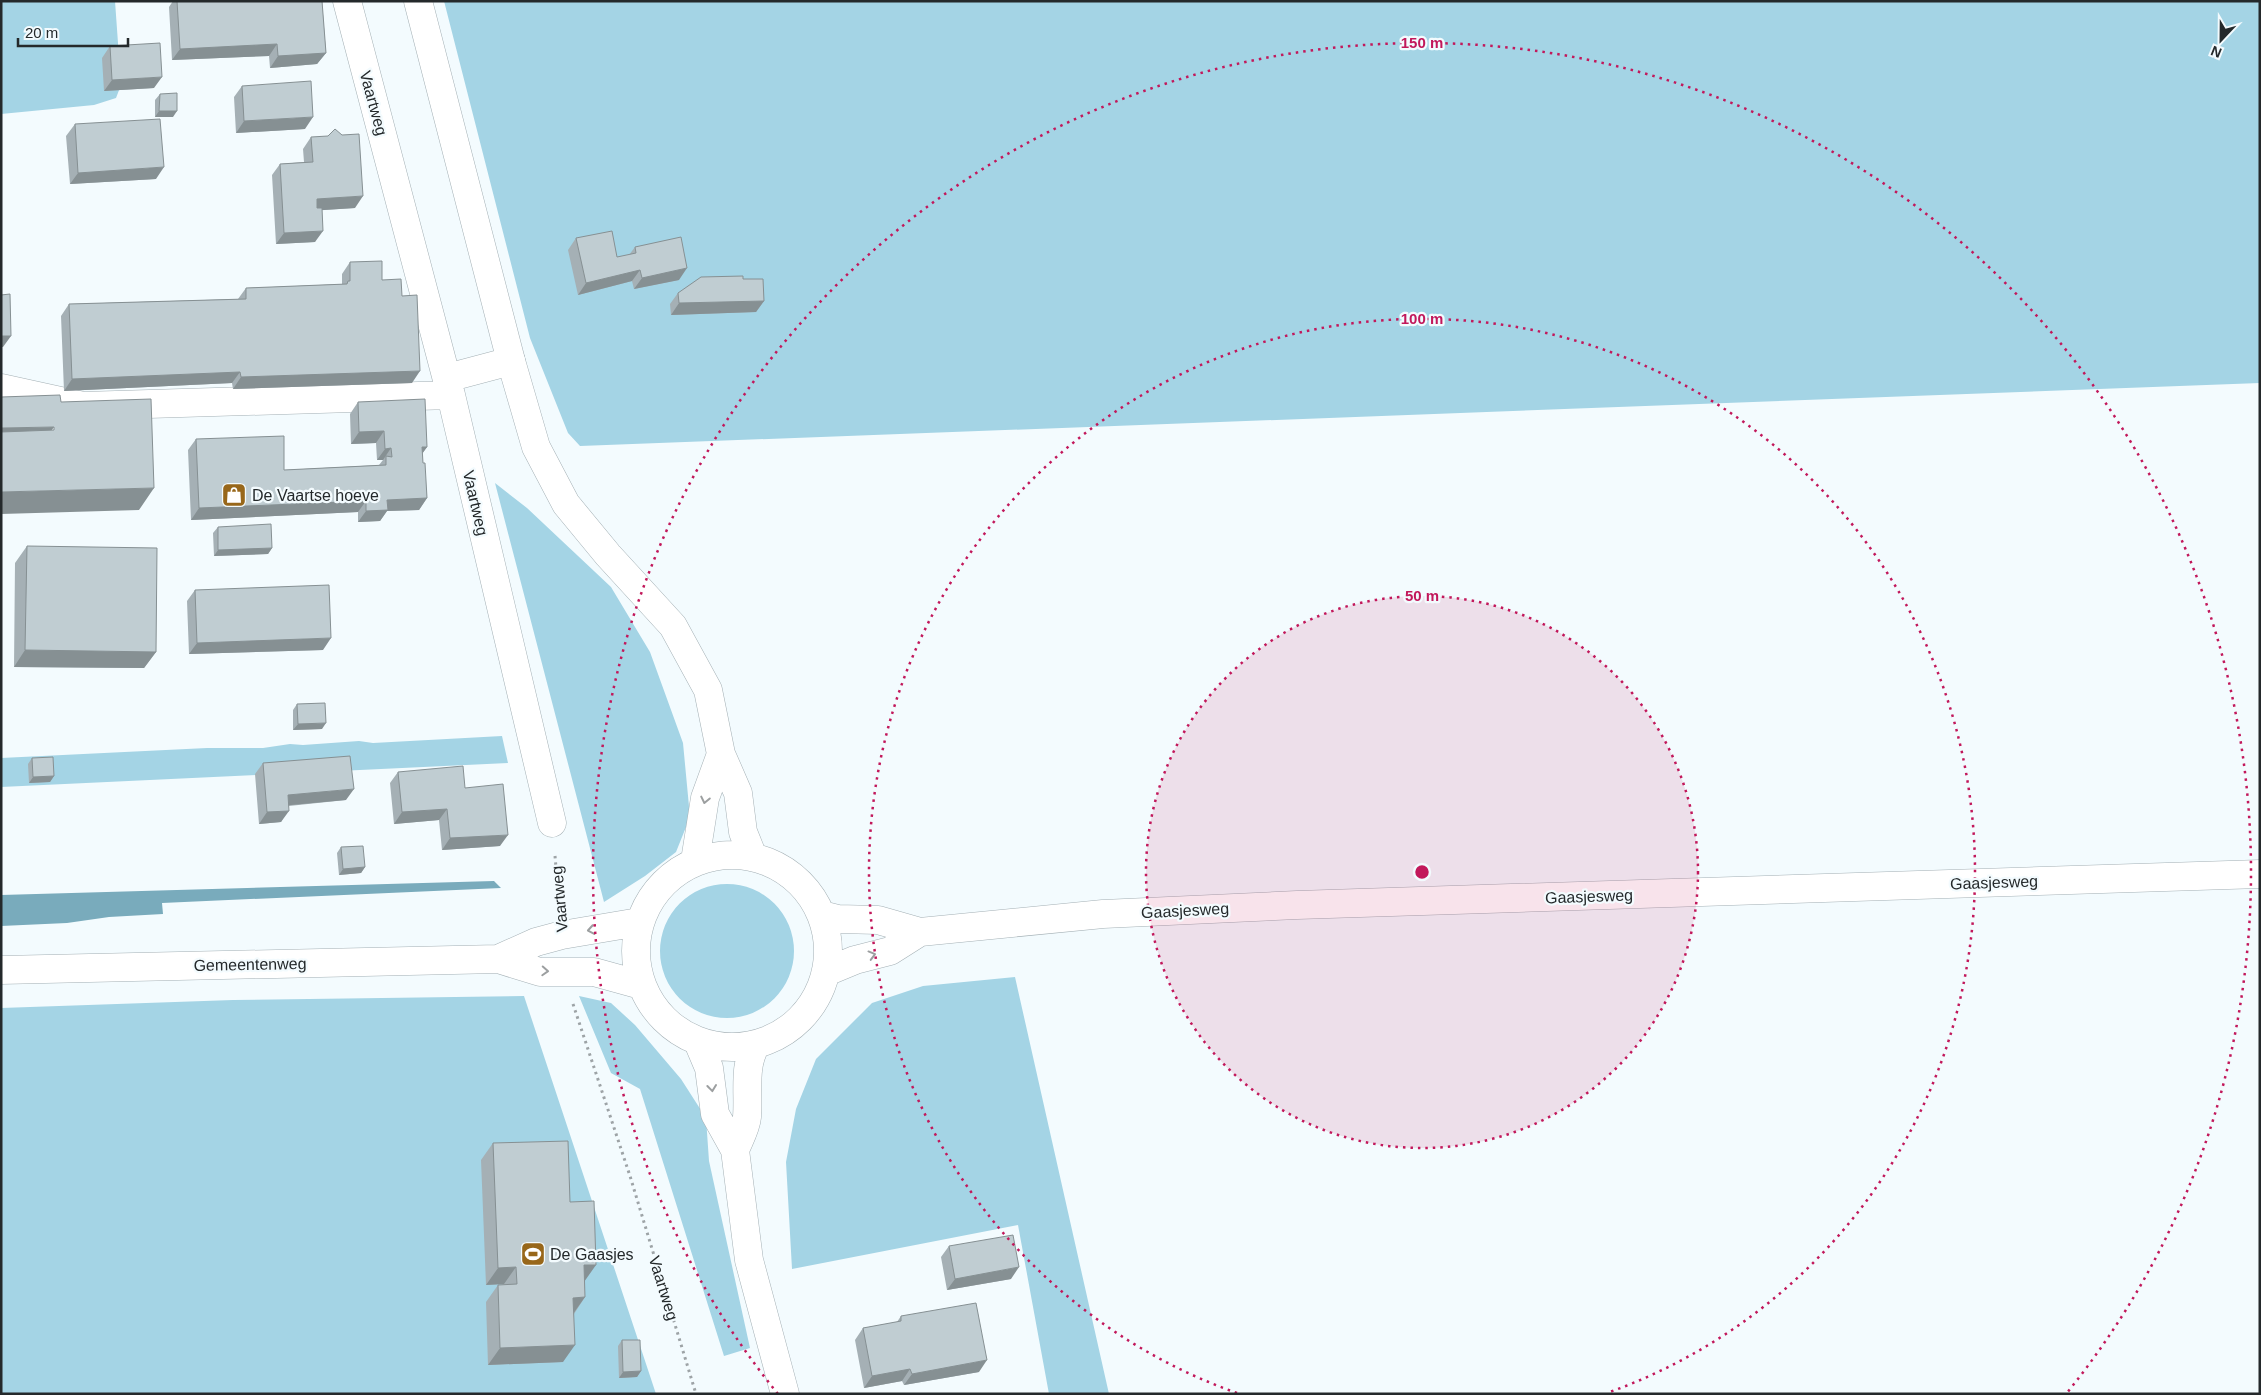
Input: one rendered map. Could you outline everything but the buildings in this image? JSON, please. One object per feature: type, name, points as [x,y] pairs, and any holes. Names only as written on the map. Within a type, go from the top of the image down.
[{"type":"main road","name":"Vaartweg","points":[[346,1],[449,387],[552,823]]},
{"type":"main road","points":[[418,1],[511,361],[536,447],[566,504],[608,555],[673,626],[708,690],[721,754],[738,793],[743,832],[753,857]]},
{"type":"main road","points":[[1,388],[83,406],[449,387],[511,361]]},
{"type":"main road","points":[[695,861],[704,798],[721,754]]},
{"type":"main road","points":[[723,855],[753,857],[775,864],[794,878],[810,895],[822,915],[828,944],[826,972],[817,997],[802,1018],[781,1035],[756,1045],[727,1047],[698,1042],[674,1028],[654,1009],[641,985],[635,954],[639,922],[652,896],[671,876],[695,861],[723,855]]},
{"type":"main road","name":"Gaasjesweg","points":[[822,915],[838,919],[878,920],[920,932],[1103,914],[1287,906],[2260,874]]},
{"type":"main road","name":"Gemeentenweg","points":[[498,959],[536,942],[562,935],[639,922]]},
{"type":"main road","name":"Gaasjesweg","points":[[826,972],[855,960],[890,951],[920,932]]},
{"type":"main road","name":"Gemeentenweg","points":[[1,970],[498,959],[540,972],[594,972],[641,985]]},
{"type":"main road","points":[[698,1042],[709,1068],[715,1114],[734,1150],[749,1260],[785,1394]]},
{"type":"main road","points":[[734,1150],[747,1119],[747,1079],[752,1052],[756,1045]]},
{"type":"path","name":"Vaartweg","points":[[552,823],[562,935]]},
{"type":"path","name":"Vaartweg","points":[[566,972],[573,1004],[630,1176],[696,1394]]},
{"type":"shaded area","points":[[1,1],[115,1],[121,85],[116,98],[94,105],[1,114]]},
{"type":"shaded area","points":[[444,1],[2260,1],[2260,383],[580,446],[568,433],[530,338]]},
{"type":"shaded area","points":[[495,483],[527,508],[611,587],[650,652],[683,743],[690,817],[676,852],[645,876],[604,902]]},
{"type":"shaded area","points":[[502,736],[508,763],[1,787],[1,758],[207,748],[263,748],[290,744],[303,745],[359,741],[373,743]]},
{"type":"shaded area","points":[[494,881],[501,888],[162,903],[163,914],[109,917],[67,923],[1,926],[1,895]]},
{"type":"shaded area","points":[[727,884],[753,889],[775,903],[789,925],[794,951],[789,977],[775,999],[753,1013],[727,1018],[701,1013],[679,999],[665,977],[660,951],[665,925],[679,903],[701,889]]},
{"type":"shaded area","points":[[1015,977],[1109,1394],[1049,1394],[1018,1225],[792,1269],[786,1162],[796,1109],[816,1059],[872,1003],[923,986]]},
{"type":"shaded area","points":[[524,996],[656,1394],[1,1394],[1,1008],[233,1000]]},
{"type":"shaded area","points":[[579,996],[611,1003],[635,1025],[681,1079],[706,1118],[709,1161],[750,1348],[724,1356],[640,1089],[611,1073]]},
{"type":"place","name":"De Vaartse hoeve","points":[[234,495]]},
{"type":"place","name":"De Gaasjes","points":[[533,1254]]}]
